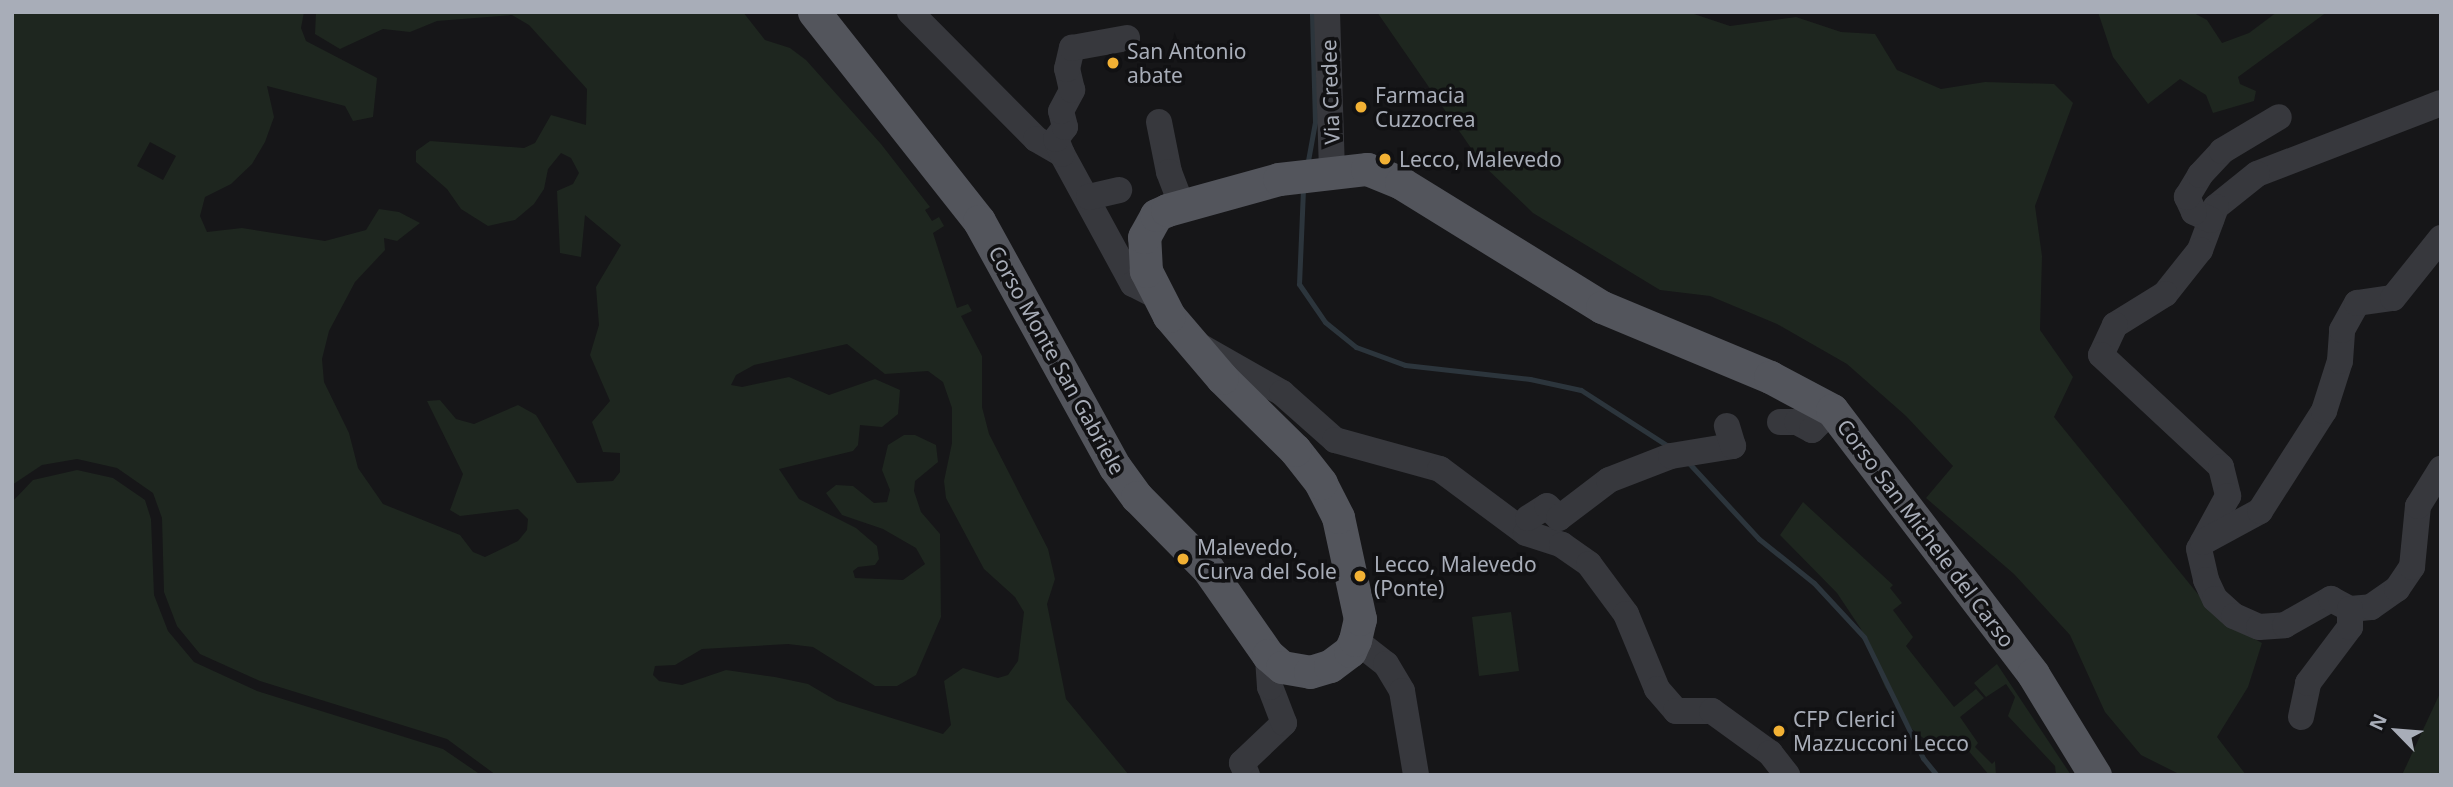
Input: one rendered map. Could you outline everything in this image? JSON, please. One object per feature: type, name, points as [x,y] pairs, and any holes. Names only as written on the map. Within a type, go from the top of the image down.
[{"type":"main road","name":"Corso Monte San Gabriele","points":[[814,12],[979,221],[1115,467],[1137,497],[1226,592],[1268,655],[1290,671],[1310,672],[1340,659],[1355,640]]},
{"type":"main road","name":"Corso San Michele del Carso","points":[[1182,206],[1279,179],[1367,169],[1389,176],[1602,307],[1770,377],[1832,410],[2033,674],[2095,775]]},
{"type":"main road","points":[[1182,206],[1156,215],[1144,237],[1143,259],[1157,296],[1190,342],[1295,450],[1330,499],[1356,595],[1360,619],[1355,640]]},
{"type":"street","points":[[910,12],[1036,139],[1062,154]]},
{"type":"street","name":"Via Credee","points":[[1327,12],[1332,172]]},
{"type":"street","points":[[1127,38],[1072,48],[1067,69],[1072,90],[1061,111],[1065,127],[1056,139],[1062,154],[1089,197],[1097,223],[1133,284],[1157,296]]},
{"type":"street","points":[[2441,103],[2257,174],[2216,207],[2200,250],[2165,294],[2115,325],[2101,355],[2221,467],[2228,496],[2199,549],[2206,580],[2215,599],[2234,616],[2259,627],[2285,625],[2331,598],[2350,609],[2371,607],[2397,589],[2412,567],[2418,506],[2441,470]]},
{"type":"street","points":[[2211,220],[2194,212],[2187,197],[2200,174],[2222,151],[2279,117]]},
{"type":"street","points":[[1159,122],[1182,206]]},
{"type":"street","points":[[1089,197],[1119,190]]},
{"type":"street","points":[[2203,542],[2260,511],[2324,411],[2340,361],[2342,330],[2357,303],[2393,298],[2441,238]]},
{"type":"street","points":[[1190,342],[1282,393],[1335,440],[1440,469],[1526,533],[1562,545],[1589,564],[1626,614],[1657,689],[1676,710],[1712,710],[1770,753],[1787,775]]},
{"type":"street","points":[[1780,422],[1797,422],[1812,430],[1832,410]]},
{"type":"street","points":[[1528,518],[1548,506],[1559,518],[1609,480],[1678,453],[1714,452],[1733,446],[1727,426]]},
{"type":"street","points":[[2301,718],[2301,700],[2308,683],[2350,627],[2350,609]]},
{"type":"street","points":[[1355,640],[1386,664],[1402,691],[1416,775]]},
{"type":"street","points":[[1247,775],[1242,763],[1284,723],[1270,687],[1268,655]]},
{"type":"shaded area","points":[[12,12],[304,12],[301,28],[306,41],[377,78],[373,117],[353,121],[345,106],[267,86],[274,117],[265,142],[252,164],[231,184],[205,197],[200,216],[207,232],[242,228],[325,241],[366,230],[379,209],[399,212],[420,223],[397,241],[384,238],[385,250],[355,282],[329,331],[322,359],[324,382],[349,433],[358,468],[383,504],[460,535],[473,552],[485,557],[518,541],[527,530],[528,519],[518,509],[460,516],[450,510],[463,474],[427,401],[440,400],[456,419],[474,424],[518,405],[536,415],[577,483],[613,481],[620,472],[620,453],[603,452],[592,422],[610,401],[590,355],[599,325],[596,287],[621,245],[585,215],[581,257],[560,253],[557,191],[573,184],[579,173],[571,158],[561,153],[548,169],[544,189],[534,204],[515,220],[488,226],[461,209],[447,189],[416,162],[416,151],[430,141],[524,148],[535,143],[551,115],[586,125],[587,89],[529,25],[512,15],[437,21],[410,32],[383,29],[340,49],[315,34],[316,12],[743,12],[765,40],[790,48],[806,60],[881,144],[930,207],[925,210],[932,221],[939,217],[944,226],[933,233],[957,308],[968,304],[972,311],[961,316],[982,356],[982,407],[989,434],[1048,549],[1055,579],[1047,604],[1066,699],[1129,775],[496,775],[447,739],[260,681],[200,654],[177,626],[164,592],[162,518],[153,493],[117,468],[77,459],[42,465],[12,485]],"holes":[[[150,142],[176,156],[163,180],[137,166]],[[847,344],[885,374],[928,371],[943,382],[952,408],[952,443],[944,481],[946,498],[984,569],[1015,597],[1024,612],[1018,661],[1008,675],[998,678],[963,668],[944,681],[951,725],[943,734],[837,701],[808,684],[775,677],[726,670],[682,685],[659,681],[653,675],[655,666],[675,665],[702,649],[788,644],[813,647],[875,686],[897,686],[916,675],[941,617],[940,534],[921,512],[914,491],[915,481],[938,462],[936,445],[915,435],[904,435],[888,445],[882,470],[890,490],[887,502],[874,503],[853,486],[836,485],[826,493],[842,515],[883,529],[916,548],[925,564],[903,580],[855,578],[853,571],[858,567],[875,565],[879,559],[877,546],[856,528],[799,499],[779,469],[853,451],[858,445],[860,425],[882,427],[898,414],[900,390],[875,379],[829,395],[789,377],[742,387],[731,385],[736,375],[754,365]]]},
{"type":"shaded area","points":[[1377,12],[1688,12],[1730,26],[1796,17],[1841,32],[1875,34],[1897,70],[1941,89],[1985,82],[2054,84],[2073,103],[2035,206],[2042,256],[2040,330],[2073,377],[2054,417],[2197,593],[2227,624],[2262,643],[2248,687],[2217,737],[2246,775],[2181,775],[2141,755],[2105,712],[2070,635],[2014,574],[1926,498],[1953,466],[1906,416],[1847,364],[1777,324],[1710,296],[1660,290],[1533,213],[1482,164]]},
{"type":"shaded area","points":[[2098,12],[2192,12],[2207,20],[2222,43],[2249,33],[2277,12],[2327,12],[2238,77],[2240,84],[2256,91],[2254,101],[2213,113],[2206,95],[2180,79],[2148,104],[2113,57]]},
{"type":"shaded area","points":[[77,470],[113,478],[145,500],[151,519],[154,595],[168,631],[194,662],[257,691],[443,749],[481,775],[12,775],[12,502],[33,480]]},
{"type":"shaded area","points":[[1803,502],[1893,585],[1890,588],[1902,603],[1893,610],[1913,637],[1906,646],[1954,707],[1976,689],[1984,698],[1960,717],[1978,743],[1975,747],[1992,764],[1995,761],[1996,775],[1989,775],[1956,736],[1938,750],[1912,729],[1885,687],[1861,629],[1837,593],[1780,535]]},
{"type":"shaded area","points":[[1511,612],[1519,671],[1479,676],[1472,617]]},
{"type":"shaded area","points":[[1997,664],[2071,775],[2056,775],[2055,766],[2008,716],[2015,697],[2006,684],[1986,697],[1974,683]]},
{"type":"shaded area","points":[[2441,691],[2441,775],[2402,775]]},
{"type":"waterway","points":[[1307,166],[1315,122],[1312,12]]},
{"type":"waterway","points":[[1303,189],[1299,284],[1325,322],[1356,347],[1405,365],[1530,379],[1581,390],[1671,448]]},
{"type":"waterway","points":[[1687,461],[1759,539],[1814,583],[1864,637],[1923,758],[1937,775]]},
{"type":"place","name":"San Antonio abate","points":[[1113,63]]},
{"type":"place","name":"Farmacia Cuzzocrea","points":[[1361,107]]},
{"type":"place","name":"Lecco, Malevedo","points":[[1385,159]]},
{"type":"place","name":"Malevedo, Curva del Sole","points":[[1183,559]]},
{"type":"place","name":"Lecco, Malevedo (Ponte)","points":[[1360,576]]},
{"type":"place","name":"CFP Clerici Mazzucconi Lecco","points":[[1779,731]]}]
